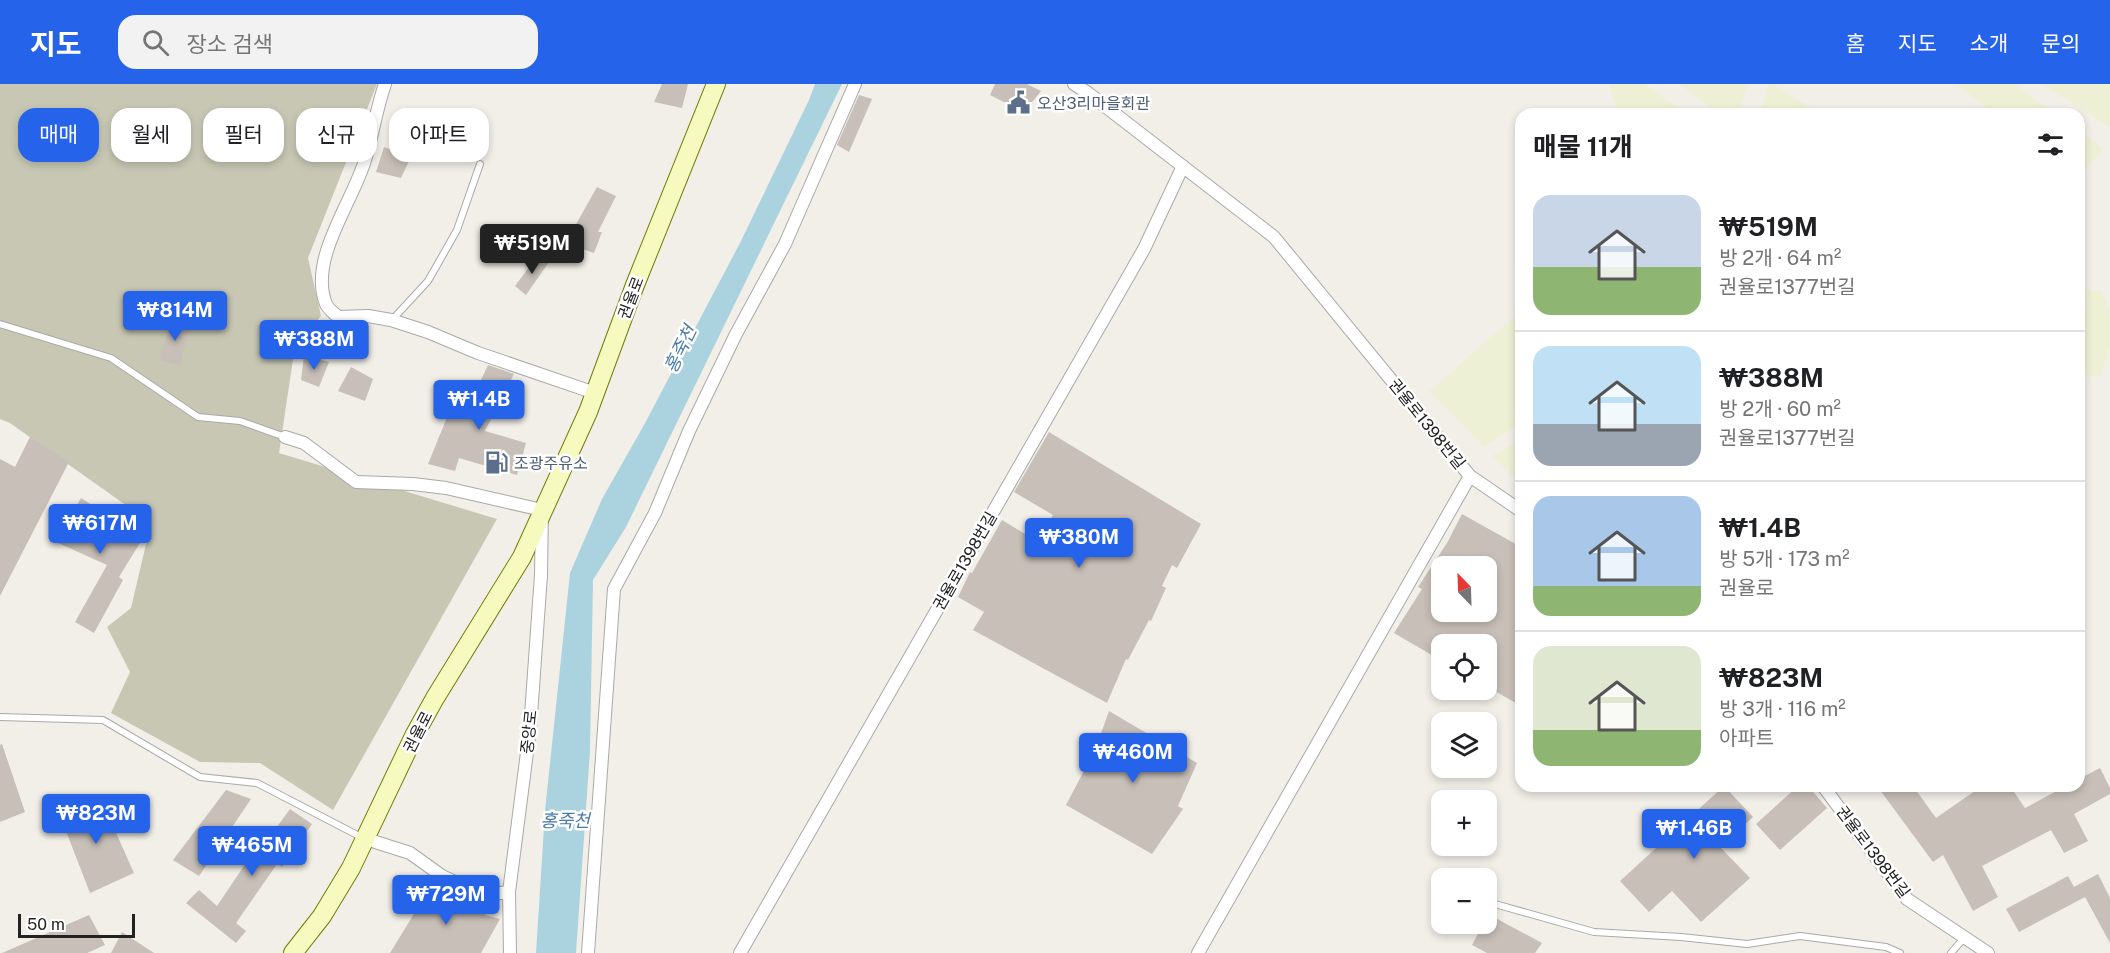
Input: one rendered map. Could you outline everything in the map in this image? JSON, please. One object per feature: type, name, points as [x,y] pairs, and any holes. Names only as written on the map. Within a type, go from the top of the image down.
[{"type":"main road","name":"권율로","points":[[293,953],[322,916],[366,839],[415,735],[467,644],[522,557],[595,393],[714,85]]},
{"type":"street","points":[[385,84],[376,109],[365,161],[332,235],[321,276],[326,305],[338,317],[368,316],[391,320],[595,393]]},
{"type":"street","points":[[588,953],[614,589],[655,513],[689,431],[736,334],[785,244],[855,84]]},
{"type":"street","name":"권율로1398번길","points":[[1074,84],[1274,237],[1470,477],[1515,507]]},
{"type":"street","name":"권율로1398번길","points":[[740,953],[1138,259],[1183,166]]},
{"type":"street","points":[[285,437],[304,443],[356,482],[446,488],[542,510]]},
{"type":"street","name":"권율로1398번길","points":[[1198,953],[1470,477]]},
{"type":"street","name":"중앙로","points":[[510,953],[509,892],[530,729],[541,575],[542,510]]},
{"type":"street","name":"권율로1398번길","points":[[1827,792],[1906,899],[1988,953]]},
{"type":"street","points":[[366,839],[410,853],[442,876],[483,895],[509,892]]},
{"type":"lane","points":[[391,320],[428,281],[457,230],[480,164]]},
{"type":"lane","points":[[0,324],[111,358],[198,417],[240,421],[285,437]]},
{"type":"lane","points":[[0,717],[103,720],[200,777],[257,783],[366,839]]},
{"type":"lane","points":[[1497,905],[1594,932],[1681,937],[1747,945],[1800,936],[1886,947],[1900,953]]},
{"type":"lane","points":[[1951,953],[1964,937]]},
{"type":"shaded area","points":[[0,84],[377,84],[367,108],[296,108],[296,162],[346,162],[308,258],[321,316],[295,346],[279,453],[497,519],[333,810],[260,763],[200,762],[111,713],[130,672],[107,627],[131,608],[151,523],[10,423],[0,419]]},
{"type":"shaded area","points":[[1610,84],[1644,84],[1678,108],[1617,108]]},
{"type":"shaded area","points":[[1679,84],[1748,84],[1740,108],[1712,108]]},
{"type":"shaded area","points":[[1768,84],[1773,84],[1811,108],[1762,108]]},
{"type":"shaded area","points":[[1955,84],[2014,84],[2048,108],[1988,108]]},
{"type":"shaded area","points":[[2041,84],[2110,84],[2110,127],[2085,111],[2085,108],[2080,108]]},
{"type":"shaded area","points":[[2085,135],[2104,149],[2085,170]]},
{"type":"shaded area","points":[[2085,290],[2102,291],[2110,309],[2110,348],[2100,377],[2085,376]]},
{"type":"shaded area","points":[[1515,316],[1515,427],[1484,447],[1429,391]]},
{"type":"shaded area","points":[[1515,442],[1515,478],[1492,456]]},
{"type":"water","name":"홍죽천","points":[[815,84],[842,84],[626,527],[593,580],[590,751],[576,953],[536,953],[545,811],[570,573],[602,499],[644,425],[740,243]]},
{"type":"building","points":[[662,84],[688,84],[682,108],[654,102]]},
{"type":"building","name":"오산3리마을회관","points":[[995,84],[1027,84],[1041,91],[1024,112],[990,95]]},
{"type":"building","points":[[859,95],[872,99],[849,152],[837,145]]},
{"type":"building","points":[[384,147],[389,149],[389,162],[409,162],[401,178],[376,172]]},
{"type":"building","points":[[597,187],[616,196],[598,232],[602,232],[594,253],[571,245],[575,226]]},
{"type":"building","points":[[538,255],[549,262],[526,295],[515,286]]},
{"type":"building","points":[[173,316],[190,326],[180,365],[159,360]]},
{"type":"building","points":[[304,356],[329,362],[319,387],[301,380]]},
{"type":"building","points":[[488,365],[514,374],[485,431],[526,443],[517,475],[459,458],[455,471],[428,464],[450,410],[464,416]]},
{"type":"building","points":[[351,367],[373,379],[365,401],[338,391]]},
{"type":"building","points":[[1049,432],[1201,524],[1177,568],[1172,565],[1162,586],[1166,588],[1151,621],[1149,620],[1128,660],[1126,659],[1107,703],[973,630],[984,612],[958,597],[970,572],[972,573],[1002,520],[1038,542],[1053,515],[1014,492]]},
{"type":"building","points":[[30,437],[69,462],[0,596],[0,459],[15,467]]},
{"type":"building","points":[[81,498],[143,538],[119,577],[123,580],[94,633],[75,622],[107,565],[56,542]]},
{"type":"building","points":[[1462,514],[1515,544],[1515,703],[1497,692],[1497,634],[1431,634],[1431,655],[1394,633],[1422,589],[1418,587],[1431,567],[1431,622],[1497,622],[1497,556],[1438,556]]},
{"type":"building","points":[[1109,711],[1197,763],[1178,806],[1183,809],[1152,854],[1066,805],[1095,750]]},
{"type":"building","points":[[2,744],[25,812],[0,822],[0,745]]},
{"type":"building","points":[[2100,768],[2110,788],[2110,794],[2074,814],[2088,841],[2064,853],[2051,830],[1982,866],[1998,897],[1973,911],[1943,855],[1933,862],[1881,792],[1917,792],[1936,818],[1973,792],[2014,792],[2025,808],[2055,792],[2085,792],[2085,776]]},
{"type":"building","points":[[226,790],[251,799],[199,876],[173,860]]},
{"type":"building","points":[[1717,792],[1730,792],[1753,817],[1720,847],[1750,878],[1701,922],[1672,891],[1649,912],[1620,881]]},
{"type":"building","points":[[1791,792],[1813,792],[1827,808],[1780,850],[1756,824]]},
{"type":"building","points":[[100,797],[134,873],[90,893],[59,813]]},
{"type":"building","points":[[290,809],[312,824],[282,867],[277,864],[236,923],[246,931],[236,943],[186,903],[199,890],[217,906],[250,857],[253,860]]},
{"type":"building","points":[[2098,874],[2110,898],[2110,943],[2085,897],[2019,932],[2006,909],[2068,876],[2074,887]]},
{"type":"building","points":[[434,881],[465,900],[489,909],[485,915],[500,919],[481,953],[390,953]]},
{"type":"building","points":[[89,915],[105,945],[87,953],[2,953]]},
{"type":"building","points":[[1497,919],[1542,943],[1535,953],[1487,953],[1472,945],[1478,934],[1497,934]]},
{"type":"building","points":[[122,932],[154,953],[111,953]]},
{"type":"place","name":"오산3리마을회관","points":[[1019,103]]},
{"type":"place","name":"조광주유소","points":[[496,463]]}]
